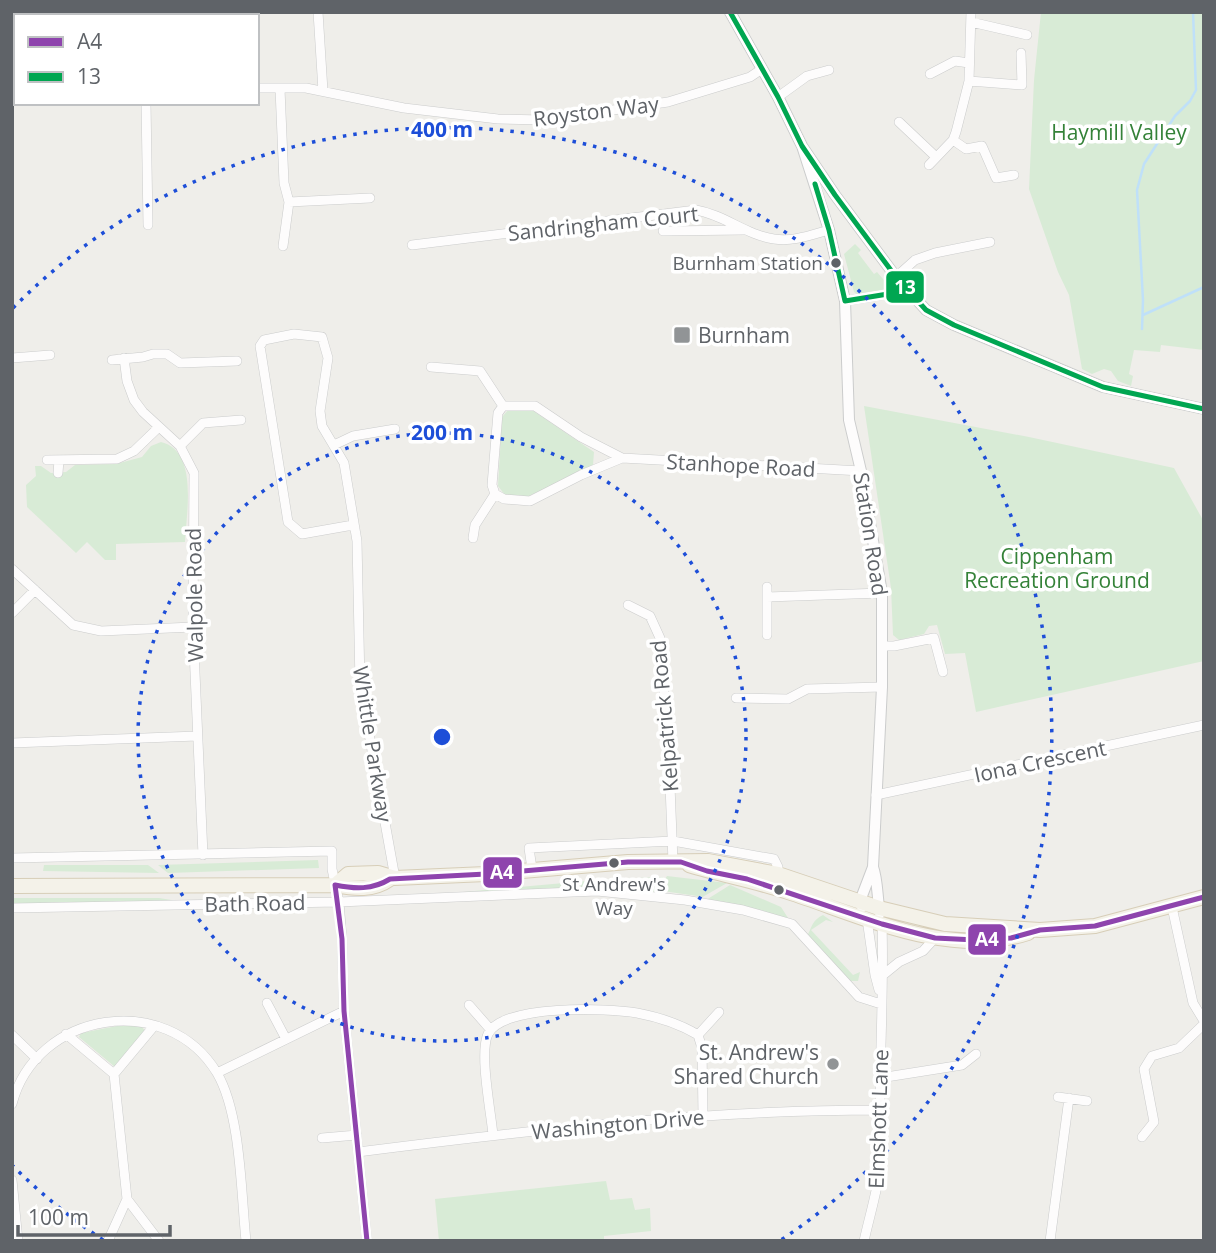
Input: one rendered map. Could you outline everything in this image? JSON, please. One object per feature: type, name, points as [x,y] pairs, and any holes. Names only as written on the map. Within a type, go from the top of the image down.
[{"type":"main road","name":"Bath Road","points":[[12,886],[378,887],[392,878],[486,874],[628,862],[708,861],[778,874],[879,908],[945,924],[1040,930],[1096,926],[1204,897]]},
{"type":"main road","name":"Bath Road","points":[[677,862],[747,878],[882,924],[935,938],[1011,938],[1040,930]]},
{"type":"street","points":[[318,12],[323,91]]},
{"type":"street","points":[[730,12],[802,146],[905,289],[926,310],[954,325],[1103,387],[1204,409]]},
{"type":"street","points":[[929,165],[953,140],[969,81],[971,17],[1027,35]]},
{"type":"street","points":[[969,81],[1022,85],[1021,53]]},
{"type":"street","points":[[930,74],[956,61],[970,63]]},
{"type":"street","name":"Royston Way","points":[[259,88],[323,91],[404,108],[498,119],[544,120],[668,102],[750,77],[762,69]]},
{"type":"street","points":[[778,97],[807,76],[829,70]]},
{"type":"street","points":[[280,89],[284,183],[289,202],[283,246]]},
{"type":"street","points":[[146,105],[148,225]]},
{"type":"street","points":[[899,122],[935,156]]},
{"type":"street","points":[[953,140],[966,149],[982,146],[996,178],[1014,175]]},
{"type":"street","name":"Station Road","points":[[802,146],[829,230],[845,301],[848,336],[847,399],[882,593],[882,687],[873,867],[860,901]]},
{"type":"street","points":[[822,205],[835,195]]},
{"type":"street","points":[[289,202],[370,198]]},
{"type":"street","name":"Sandringham Court","points":[[412,245],[661,212],[695,210],[715,214],[745,230],[773,239],[786,240],[829,230]]},
{"type":"street","points":[[663,231],[745,230]]},
{"type":"street","points":[[896,277],[915,260],[935,253],[990,242]]},
{"type":"street","points":[[845,301],[905,289]]},
{"type":"street","name":"Whittle Parkway","points":[[353,525],[302,534],[288,522],[260,346],[264,340],[293,334],[321,337],[328,358],[320,411],[322,426],[344,463],[357,541],[360,684],[392,878]]},
{"type":"street","points":[[112,360],[167,354],[180,363],[237,361]]},
{"type":"street","points":[[12,358],[50,355]]},
{"type":"street","name":"Walpole Road","points":[[124,358],[127,381],[134,401],[180,446],[194,473],[192,627],[203,855]]},
{"type":"street","points":[[431,367],[480,371],[503,406],[498,413],[492,485],[495,494],[475,525],[473,538]]},
{"type":"street","name":"Stanhope Road","points":[[503,406],[535,406],[581,437],[622,458],[861,471]]},
{"type":"street","points":[[180,446],[203,423],[242,420]]},
{"type":"street","points":[[47,460],[117,459],[134,451],[159,427]]},
{"type":"street","points":[[334,445],[353,436],[395,429]]},
{"type":"street","name":"Stanhope Road","points":[[495,494],[504,499],[530,501],[622,458]]},
{"type":"street","points":[[58,473],[59,460]]},
{"type":"street","points":[[12,569],[73,625],[102,631],[192,627]]},
{"type":"street","points":[[12,612],[34,590]]},
{"type":"street","points":[[767,635],[767,592],[882,593]]},
{"type":"street","name":"Kelpatrick Road","points":[[628,605],[650,617],[660,638],[673,841],[677,862]]},
{"type":"street","points":[[883,646],[934,638],[943,672]]},
{"type":"street","points":[[736,698],[788,699],[807,689],[882,687]]},
{"type":"street","name":"Iona Crescent","points":[[876,795],[1204,725]]},
{"type":"street","points":[[12,743],[197,736]]},
{"type":"street","points":[[532,869],[529,848],[673,841],[774,859],[778,874]]},
{"type":"street","points":[[12,858],[332,851],[332,869],[339,902],[344,1011],[367,1241]]},
{"type":"street","name":"Station Road","points":[[873,867],[877,877],[876,896],[882,924]]},
{"type":"street","name":"Bath Road","points":[[12,908],[339,902],[597,891],[685,900],[743,910],[792,924],[859,998],[881,1000]]},
{"type":"street","points":[[860,901],[867,919]]},
{"type":"street","points":[[1142,1137],[1154,1122],[1144,1069],[1152,1056],[1179,1048],[1204,1022],[1193,1003],[1172,907]]},
{"type":"street","name":"Elmshott Lane","points":[[867,919],[881,1000]]},
{"type":"street","name":"Elmshott Lane","points":[[864,1241],[877,1193],[881,1159],[882,924]]},
{"type":"street","points":[[883,975],[899,962],[923,951],[935,938]]},
{"type":"street","points":[[267,1003],[286,1039]]},
{"type":"street","points":[[469,1005],[490,1029]]},
{"type":"street","points":[[493,1135],[484,1052],[490,1029],[497,1022],[517,1016],[556,1010],[595,1009],[637,1013],[684,1027],[698,1035],[702,1048],[704,1116]]},
{"type":"street","points":[[217,1073],[344,1011]]},
{"type":"street","points":[[698,1035],[719,1012]]},
{"type":"street","points":[[12,1104],[15,1091],[37,1059],[65,1034],[87,1025],[117,1020],[154,1026],[177,1035],[198,1049],[217,1073],[229,1101],[246,1241]]},
{"type":"street","points":[[114,1074],[154,1026]]},
{"type":"street","points":[[65,1034],[114,1074],[127,1199],[108,1241]]},
{"type":"street","points":[[12,1035],[37,1059]]},
{"type":"street","points":[[880,1078],[962,1065],[976,1054]]},
{"type":"street","points":[[1058,1097],[1087,1101]]},
{"type":"street","points":[[1050,1241],[1069,1098]]},
{"type":"street","name":"Washington Drive","points":[[358,1152],[493,1135],[704,1116],[880,1110]]},
{"type":"street","points":[[322,1138],[356,1135]]},
{"type":"street","points":[[12,1180],[18,1241]]},
{"type":"street","points":[[127,1199],[159,1241]]},
{"type":"green space","name":"Haymill Valley","points":[[1041,12],[1204,12],[1204,350],[1161,345],[1160,352],[1134,350],[1129,374],[1133,376],[1131,386],[1118,381],[1111,371],[1104,369],[1092,374],[1082,369],[1069,295],[1058,272],[1029,189],[1034,80]]},
{"type":"green space","points":[[855,244],[861,250],[858,253],[874,274],[877,272],[889,286],[887,289],[858,295],[854,292],[844,254]]},
{"type":"green space","name":"Cippenham Recreation Ground","points":[[864,406],[1174,468],[1204,522],[1204,661],[976,712],[965,653],[945,654],[937,625],[929,626],[924,634],[899,640],[893,635],[891,588]]},
{"type":"green space","points":[[509,409],[532,410],[594,452],[593,465],[527,497],[505,495],[498,486],[502,417]]},
{"type":"green space","points":[[161,442],[173,448],[181,457],[186,470],[188,500],[185,542],[116,544],[116,560],[105,560],[87,542],[76,553],[27,507],[26,485],[36,476],[35,466],[41,466],[51,473],[66,472],[75,465],[116,464],[142,457],[151,446]]},
{"type":"green space","points":[[318,860],[319,868],[168,873],[158,865]]},
{"type":"green space","points":[[44,865],[148,865],[159,873],[43,871]]},
{"type":"green space","points":[[667,876],[727,883],[699,899],[697,896],[663,891],[656,893]]},
{"type":"green space","points":[[663,877],[653,893],[650,890],[565,889],[463,892],[609,879]]},
{"type":"green space","points":[[730,885],[781,907],[790,921],[706,900]]},
{"type":"green space","points":[[12,898],[159,898],[178,901],[12,903]]},
{"type":"green space","points":[[823,915],[833,922],[826,920],[811,930],[853,975],[860,972],[858,981],[851,981],[807,936],[814,921]]},
{"type":"green space","points":[[122,1025],[142,1027],[146,1032],[115,1067],[79,1037],[81,1033]]},
{"type":"green space","points":[[606,1181],[610,1200],[632,1198],[635,1210],[650,1208],[651,1231],[604,1236],[604,1241],[439,1241],[435,1199]]},
{"type":"waterway","points":[[1142,329],[1137,190],[1144,164],[1175,116],[1190,101],[1196,90],[1193,12]]},
{"type":"waterway","points":[[1143,315],[1204,287]]},
{"type":"transit line","name":"13","points":[[730,12],[802,146],[896,277],[926,310],[954,325],[1103,387],[1204,409]]},
{"type":"transit line","name":"13","points":[[815,184],[829,230],[845,301],[905,289]]},
{"type":"transit line","name":"A4","points":[[335,885],[363,888],[390,879],[628,862],[681,862],[707,871],[747,879],[882,924],[935,938],[976,940],[1011,938],[1040,930],[1095,926],[1204,897]]},
{"type":"transit line","name":"A4","points":[[335,885],[342,939],[344,1011],[367,1241]]},
{"type":"place","name":"Burnham Station","points":[[836,263]]},
{"type":"place","name":"Burnham","points":[[682,335]]},
{"type":"place","name":"St Andrew's Way","points":[[614,863]]},
{"type":"place","name":"St. Andrew's Shared Church","points":[[833,1064]]}]
